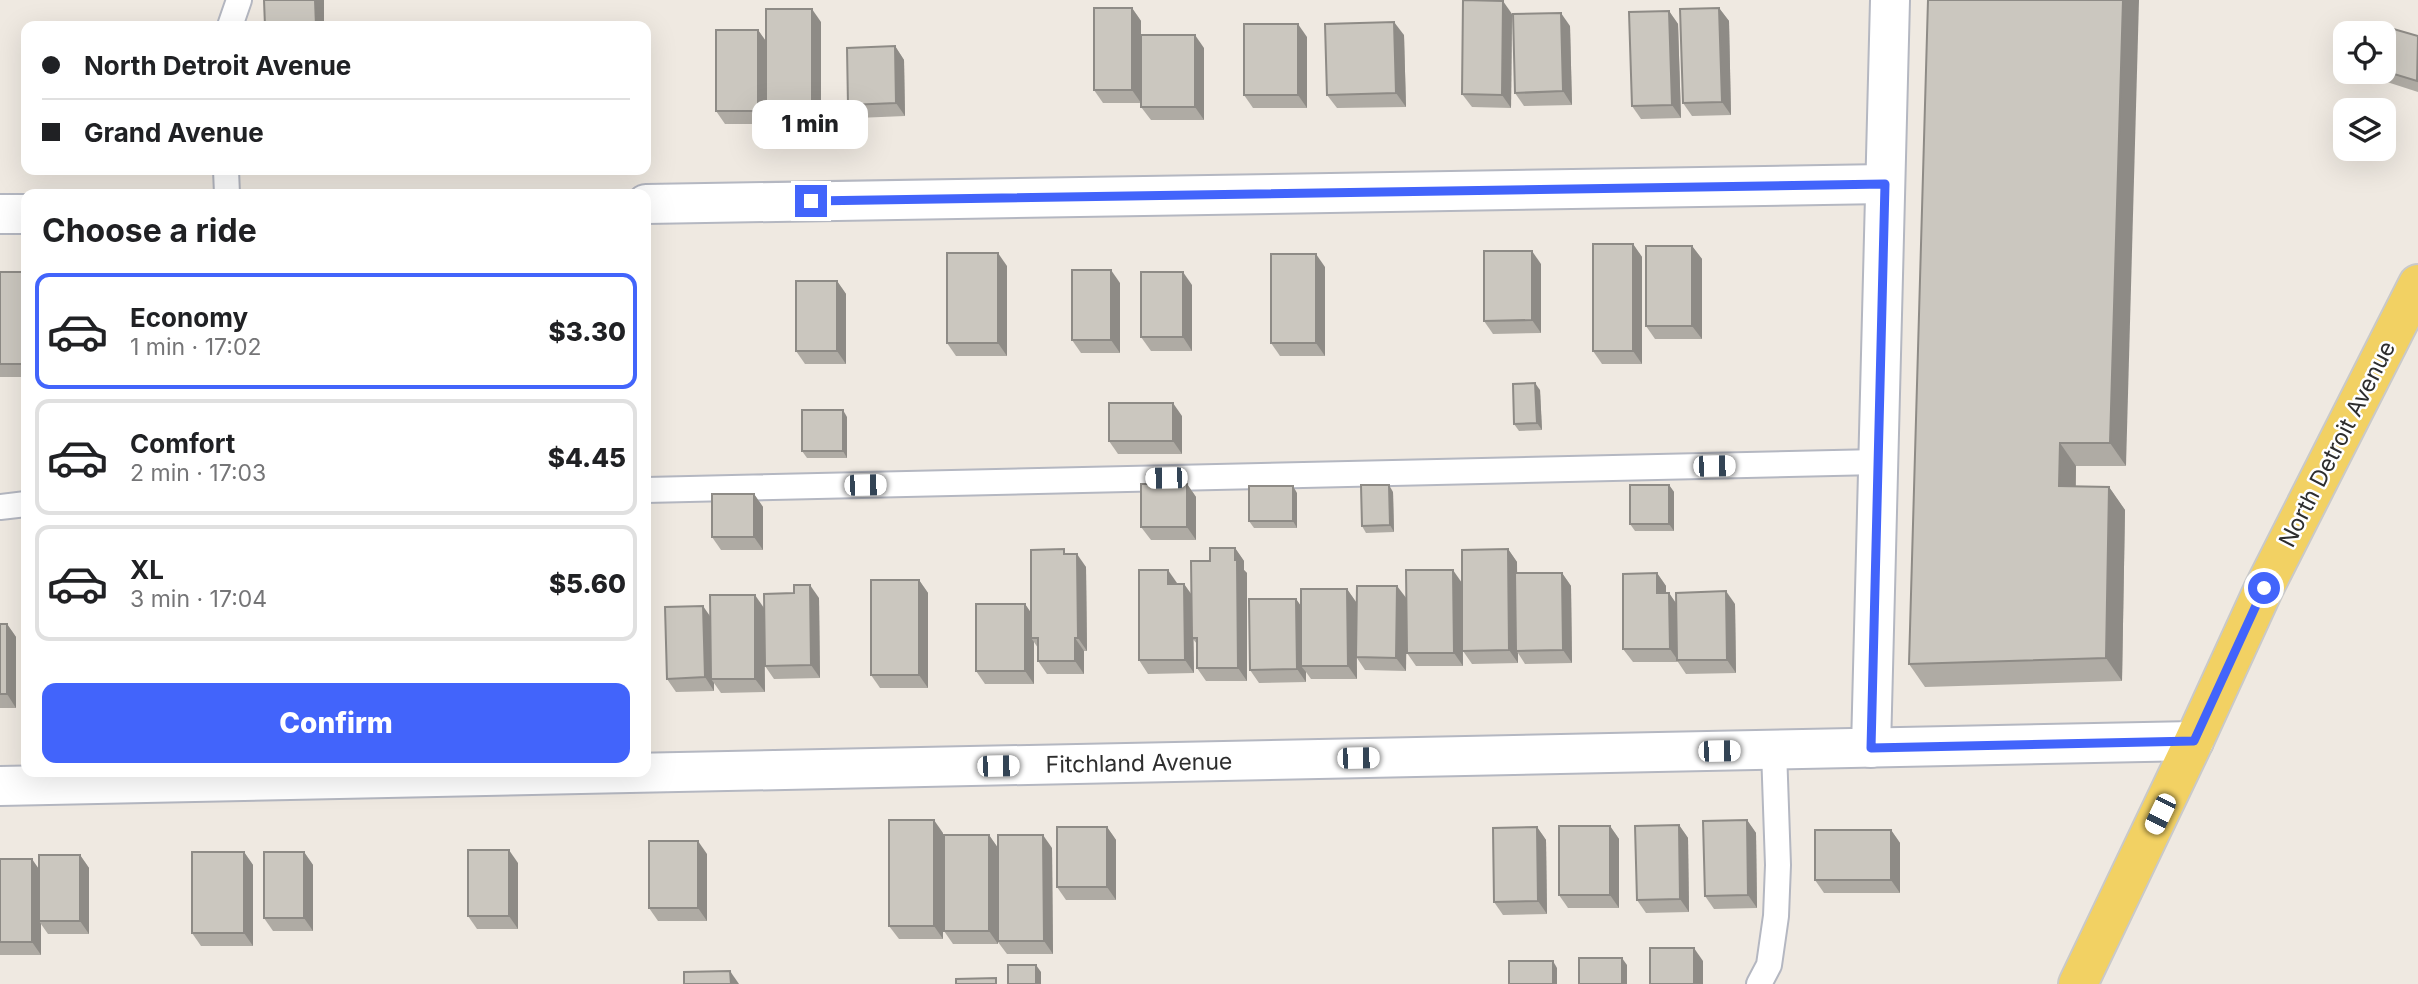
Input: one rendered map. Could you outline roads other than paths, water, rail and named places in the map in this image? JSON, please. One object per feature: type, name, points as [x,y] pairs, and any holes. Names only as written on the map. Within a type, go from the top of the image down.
[{"type":"main road","name":"North Detroit Avenue","points":[[2078,984],[2264,588],[2405,337],[2418,284]]},
{"type":"street","points":[[1871,748],[1890,0]]},
{"type":"street","points":[[651,204],[1885,184]]},
{"type":"street","points":[[0,214],[21,214]]},
{"type":"street","name":"Fitchland Avenue","points":[[651,773],[2194,741]]},
{"type":"street","name":"Fitchland Avenue","points":[[0,786],[444,777]]},
{"type":"lane","points":[[232,21],[239,0]]},
{"type":"lane","points":[[651,490],[1878,462]]},
{"type":"lane","points":[[0,506],[21,504]]},
{"type":"lane","points":[[1759,984],[1769,965],[1776,916],[1778,865],[1774,750]]}]
